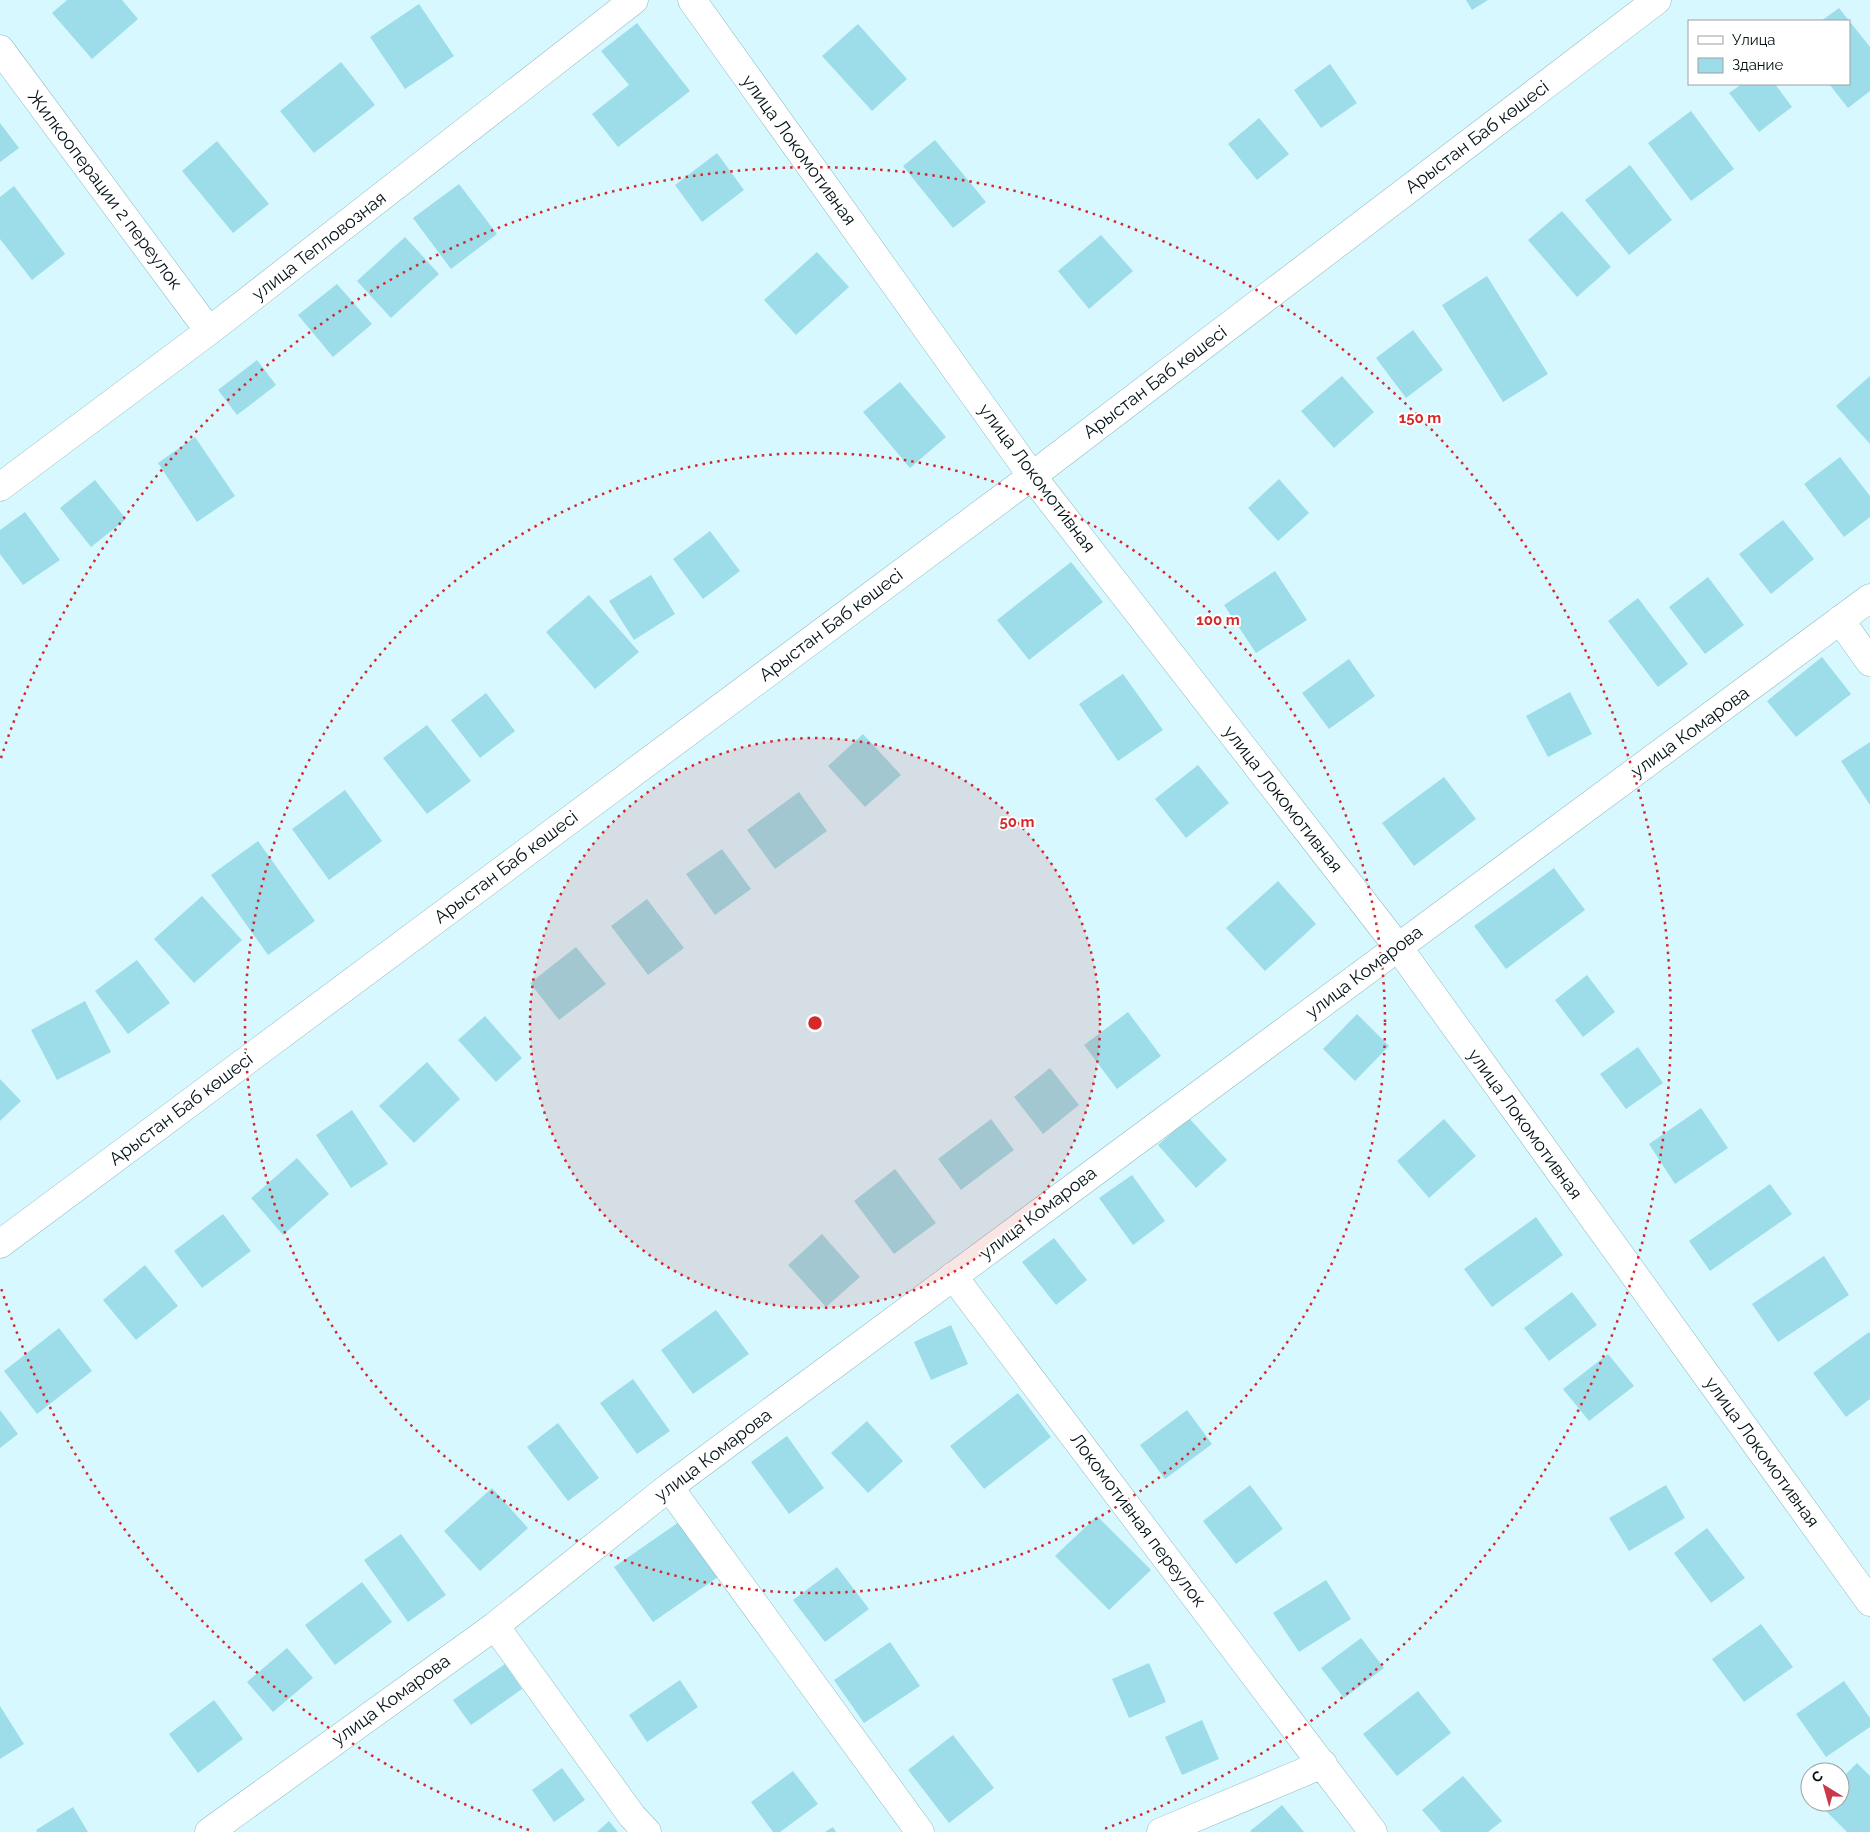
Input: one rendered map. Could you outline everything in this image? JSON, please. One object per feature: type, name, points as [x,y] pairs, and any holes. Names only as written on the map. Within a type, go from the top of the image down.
[{"type":"street","name":"улица Тепловозная","points":[[0,487],[209,331],[634,0]]},
{"type":"street","name":"улица Локомотивная","points":[[692,0],[1032,476],[1398,947],[1870,1602]]},
{"type":"street","name":"Арыстан Баб көшесі","points":[[0,1244],[1032,476],[1657,0]]},
{"type":"street","name":"Жилкооперации 2 переулок","points":[[0,49],[209,331]]},
{"type":"street","name":"улица Комарова","points":[[209,1832],[495,1626],[669,1487],[1870,598]]},
{"type":"street","points":[[1840,620],[1870,662]]},
{"type":"street","name":"Локомотивная переулок","points":[[953,1276],[1373,1832]]},
{"type":"street","points":[[669,1487],[920,1832]]},
{"type":"street","points":[[495,1626],[632,1816],[647,1832]]},
{"type":"street","points":[[1160,1832],[1322,1764]]},
{"type":"building","points":[[67,0],[122,0],[138,19],[92,59],[52,13]]},
{"type":"building","points":[[1466,0],[1488,0],[1472,10]]},
{"type":"building","points":[[419,4],[454,56],[405,89],[370,37]]},
{"type":"building","points":[[1839,8],[1849,20],[1822,20]]},
{"type":"building","points":[[1850,22],[1870,47],[1870,91],[1848,108],[1830,85],[1850,85]]},
{"type":"building","points":[[637,23],[690,91],[618,147],[592,114],[629,85],[601,51]]},
{"type":"building","points":[[858,24],[907,79],[872,111],[822,56]]},
{"type":"building","points":[[341,62],[375,105],[314,153],[280,111]]},
{"type":"building","points":[[1330,64],[1357,103],[1321,128],[1294,90]]},
{"type":"building","points":[[1741,85],[1776,85],[1792,107],[1759,132],[1729,93]]},
{"type":"building","points":[[1691,111],[1734,169],[1691,201],[1648,143]]},
{"type":"building","points":[[1259,118],[1289,154],[1257,180],[1228,144]]},
{"type":"building","points":[[0,123],[19,148],[0,162]]},
{"type":"building","points":[[935,140],[986,202],[953,228],[903,166]]},
{"type":"building","points":[[217,141],[269,204],[233,233],[182,171]]},
{"type":"building","points":[[717,153],[744,190],[702,222],[675,185]]},
{"type":"building","points":[[1630,165],[1672,220],[1629,255],[1585,200]]},
{"type":"building","points":[[459,184],[497,234],[451,269],[413,218]]},
{"type":"building","points":[[14,186],[65,254],[32,280],[0,239],[0,197]]},
{"type":"building","points":[[1562,211],[1611,267],[1577,297],[1528,240]]},
{"type":"building","points":[[1101,235],[1133,271],[1089,309],[1058,271]]},
{"type":"building","points":[[405,237],[439,274],[391,318],[357,281]]},
{"type":"building","points":[[817,252],[849,287],[796,335],[764,300]]},
{"type":"building","points":[[1487,276],[1548,374],[1503,402],[1442,305]]},
{"type":"building","points":[[337,284],[372,324],[333,357],[298,315]]},
{"type":"building","points":[[1413,330],[1443,370],[1406,398],[1376,358]]},
{"type":"building","points":[[257,360],[276,385],[237,415],[218,390]]},
{"type":"building","points":[[1342,376],[1374,412],[1334,448],[1301,411]]},
{"type":"building","points":[[1870,376],[1870,444],[1836,406]]},
{"type":"building","points":[[900,382],[946,437],[910,468],[863,412]]},
{"type":"building","points":[[195,437],[235,496],[197,522],[158,463]]},
{"type":"building","points":[[1840,457],[1870,496],[1870,517],[1844,537],[1804,484]]},
{"type":"building","points":[[1279,479],[1309,513],[1278,541],[1248,508]]},
{"type":"building","points":[[95,480],[126,519],[91,547],[60,508]]},
{"type":"building","points":[[25,512],[60,560],[23,585],[0,554],[0,530]]},
{"type":"building","points":[[1783,520],[1814,559],[1771,594],[1739,554]]},
{"type":"building","points":[[710,531],[740,571],[703,599],[673,559]]},
{"type":"building","points":[[1071,562],[1103,602],[1029,660],[997,620]]},
{"type":"building","points":[[1275,571],[1307,620],[1256,653],[1224,605]]},
{"type":"building","points":[[651,575],[675,614],[634,640],[609,601]]},
{"type":"building","points":[[1708,577],[1744,625],[1705,654],[1669,607]]},
{"type":"building","points":[[589,595],[639,652],[595,689],[546,632]]},
{"type":"building","points":[[1638,598],[1688,664],[1658,687],[1608,621]]},
{"type":"building","points":[[1822,657],[1851,694],[1796,737],[1767,701]]},
{"type":"building","points":[[1349,659],[1375,696],[1329,729],[1302,693]]},
{"type":"building","points":[[1123,674],[1163,730],[1118,761],[1079,704]]},
{"type":"building","points":[[1570,692],[1592,734],[1548,757],[1526,716]]},
{"type":"building","points":[[486,693],[515,731],[480,758],[451,720]]},
{"type":"building","points":[[427,725],[471,781],[427,814],[383,758]]},
{"type":"building","points":[[863,734],[901,775],[865,807],[828,766]]},
{"type":"building","points":[[1870,742],[1870,805],[1841,761]]},
{"type":"building","points":[[1198,765],[1229,803],[1186,838],[1155,799]]},
{"type":"building","points":[[1444,777],[1476,819],[1414,866],[1382,823]]},
{"type":"building","points":[[345,790],[382,841],[329,880],[292,829]]},
{"type":"building","points":[[799,792],[827,831],[775,869],[747,830]]},
{"type":"building","points":[[258,841],[315,921],[268,955],[211,875]]},
{"type":"building","points":[[722,849],[751,889],[715,915],[686,874]]},
{"type":"building","points":[[1554,868],[1585,910],[1506,969],[1474,926]]},
{"type":"building","points":[[1278,881],[1316,924],[1265,971],[1226,928]]},
{"type":"building","points":[[202,896],[242,940],[194,983],[154,939]]},
{"type":"building","points":[[647,899],[684,948],[648,975],[611,926]]},
{"type":"building","points":[[576,947],[606,984],[559,1020],[530,983]]},
{"type":"building","points":[[137,960],[170,1003],[128,1034],[95,991]]},
{"type":"building","points":[[1587,975],[1615,1012],[1583,1037],[1555,1000]]},
{"type":"building","points":[[85,1001],[111,1052],[57,1080],[31,1030]]},
{"type":"building","points":[[1128,1012],[1161,1056],[1117,1089],[1084,1045]]},
{"type":"building","points":[[1357,1014],[1389,1046],[1355,1081],[1323,1049]]},
{"type":"building","points":[[485,1016],[522,1058],[496,1082],[458,1040]]},
{"type":"building","points":[[1638,1047],[1663,1083],[1626,1109],[1600,1074]]},
{"type":"building","points":[[427,1062],[460,1099],[414,1143],[379,1106]]},
{"type":"building","points":[[1050,1068],[1079,1105],[1043,1134],[1014,1097]]},
{"type":"building","points":[[0,1079],[21,1101],[0,1121]]},
{"type":"building","points":[[1701,1108],[1728,1148],[1675,1184],[1649,1144]]},
{"type":"building","points":[[352,1110],[388,1164],[351,1188],[316,1135]]},
{"type":"building","points":[[1189,1118],[1227,1160],[1196,1188],[1158,1145]]},
{"type":"building","points":[[991,1119],[1014,1150],[961,1190],[938,1159]]},
{"type":"building","points":[[1444,1119],[1476,1156],[1429,1198],[1397,1161]]},
{"type":"building","points":[[297,1158],[329,1194],[283,1235],[251,1198]]},
{"type":"building","points":[[895,1169],[936,1223],[894,1254],[854,1201]]},
{"type":"building","points":[[1132,1175],[1165,1221],[1133,1245],[1099,1198]]},
{"type":"building","points":[[1770,1184],[1792,1214],[1710,1271],[1689,1241]]},
{"type":"building","points":[[223,1214],[251,1251],[202,1288],[174,1251]]},
{"type":"building","points":[[1536,1217],[1563,1255],[1492,1307],[1464,1269]]},
{"type":"building","points":[[822,1234],[860,1277],[826,1307],[788,1265]]},
{"type":"building","points":[[1054,1238],[1087,1280],[1056,1305],[1022,1262]]},
{"type":"building","points":[[1824,1256],[1849,1295],[1778,1342],[1752,1304]]},
{"type":"building","points":[[145,1265],[178,1306],[136,1340],[103,1300]]},
{"type":"building","points":[[1572,1292],[1597,1325],[1549,1361],[1524,1328]]},
{"type":"building","points":[[716,1310],[749,1354],[693,1394],[661,1350]]},
{"type":"building","points":[[951,1325],[968,1364],[931,1380],[914,1342]]},
{"type":"building","points":[[59,1328],[92,1371],[37,1414],[4,1371]]},
{"type":"building","points":[[1869,1332],[1870,1399],[1846,1417],[1813,1373]]},
{"type":"building","points":[[1608,1354],[1634,1386],[1589,1421],[1563,1389]]},
{"type":"building","points":[[633,1379],[670,1431],[637,1454],[600,1403]]},
{"type":"building","points":[[1018,1393],[1051,1437],[984,1489],[950,1446]]},
{"type":"building","points":[[0,1410],[18,1434],[0,1448]]},
{"type":"building","points":[[1187,1410],[1212,1444],[1165,1479],[1140,1445]]},
{"type":"building","points":[[867,1421],[903,1461],[868,1493],[831,1453]]},
{"type":"building","points":[[558,1423],[599,1478],[568,1501],[527,1447]]},
{"type":"building","points":[[787,1436],[824,1488],[789,1514],[751,1462]]},
{"type":"building","points":[[1250,1485],[1283,1529],[1236,1564],[1203,1521]]},
{"type":"building","points":[[1666,1485],[1685,1518],[1629,1551],[1609,1518]]},
{"type":"building","points":[[492,1488],[528,1528],[480,1571],[444,1531]]},
{"type":"building","points":[[1097,1516],[1151,1570],[1109,1610],[1055,1556]]},
{"type":"building","points":[[679,1522],[718,1577],[653,1622],[614,1567]]},
{"type":"building","points":[[1707,1528],[1745,1578],[1711,1603],[1674,1553]]},
{"type":"building","points":[[401,1534],[446,1595],[408,1622],[364,1560]]},
{"type":"building","points":[[837,1567],[869,1609],[825,1642],[793,1600]]},
{"type":"building","points":[[1326,1580],[1351,1619],[1299,1652],[1273,1613]]},
{"type":"building","points":[[362,1582],[392,1622],[335,1665],[305,1625]]},
{"type":"building","points":[[1761,1624],[1793,1667],[1744,1702],[1712,1659]]},
{"type":"building","points":[[1361,1638],[1384,1668],[1344,1698],[1321,1668]]},
{"type":"building","points":[[890,1642],[920,1686],[864,1723],[834,1680]]},
{"type":"building","points":[[287,1648],[313,1678],[273,1712],[247,1682]]},
{"type":"building","points":[[1149,1663],[1166,1702],[1129,1718],[1112,1679]]},
{"type":"building","points":[[505,1664],[522,1689],[471,1725],[453,1700]]},
{"type":"building","points":[[680,1680],[698,1707],[647,1742],[629,1715]]},
{"type":"building","points":[[1844,1681],[1870,1718],[1870,1727],[1826,1757],[1796,1714]]},
{"type":"building","points":[[1418,1691],[1451,1733],[1397,1776],[1363,1734]]},
{"type":"building","points":[[214,1700],[243,1739],[198,1773],[169,1734]]},
{"type":"building","points":[[0,1706],[24,1744],[0,1759]]},
{"type":"building","points":[[1202,1720],[1219,1759],[1182,1775],[1165,1737]]},
{"type":"building","points":[[953,1735],[994,1788],[949,1823],[908,1770]]},
{"type":"building","points":[[1857,1763],[1870,1776],[1870,1832],[1847,1832],[1827,1812],[1850,1812],[1850,1770]]},
{"type":"building","points":[[562,1768],[585,1800],[554,1822],[532,1790]]},
{"type":"building","points":[[793,1771],[818,1804],[780,1832],[773,1832],[751,1802]]},
{"type":"building","points":[[1463,1776],[1502,1821],[1488,1832],[1441,1832],[1422,1810]]},
{"type":"building","points":[[1282,1805],[1304,1832],[1250,1831]]},
{"type":"building","points":[[73,1807],[88,1832],[37,1832],[36,1830]]},
{"type":"building","points":[[609,1821],[618,1832],[597,1832]]},
{"type":"building","points":[[833,1827],[836,1832],[825,1832]]}]
